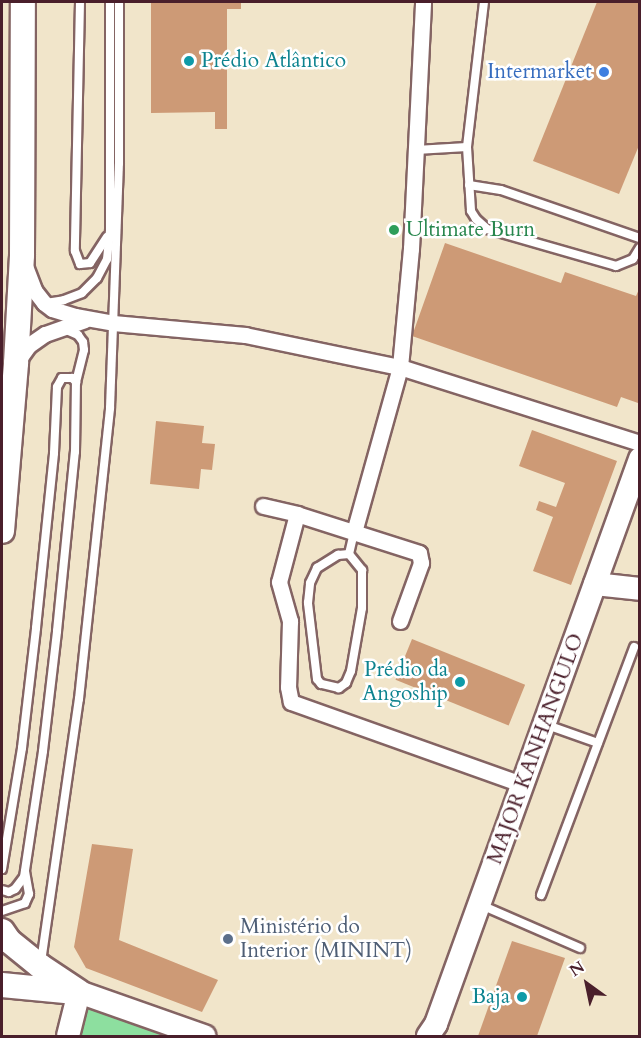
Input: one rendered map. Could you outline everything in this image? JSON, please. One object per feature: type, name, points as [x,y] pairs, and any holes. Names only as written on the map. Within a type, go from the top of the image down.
[{"type":"main road","points":[[2,531],[16,363],[22,255],[22,2]]},
{"type":"main road","points":[[2,931],[9,941],[40,966],[79,992]]},
{"type":"main road","points":[[2,985],[79,992]]},
{"type":"street","points":[[354,532],[400,367],[411,249],[423,2]]},
{"type":"street","points":[[22,255],[34,290],[52,309],[113,323],[245,335],[400,367],[639,443]]},
{"type":"street","points":[[16,363],[29,345],[58,327],[91,319]]},
{"type":"street","name":"MAJOR KANHANGULO","points":[[434,1032],[639,459]]},
{"type":"street","points":[[263,506],[297,514],[419,553],[422,558],[400,621]]},
{"type":"street","points":[[297,514],[279,582],[290,621],[288,687],[291,702],[524,785]]},
{"type":"street","points":[[595,584],[639,590]]},
{"type":"street","points":[[68,1036],[79,992],[204,1036]]},
{"type":"lane","points":[[80,2],[75,252],[80,264],[90,263],[110,230]]},
{"type":"lane","points":[[44,303],[64,300],[82,292],[97,278],[107,259],[110,230],[110,2]]},
{"type":"lane","points":[[40,966],[79,699],[110,408],[119,163],[119,2]]},
{"type":"lane","points":[[484,2],[467,147],[471,211],[476,219],[487,229],[616,266],[633,259],[639,248]]},
{"type":"lane","points":[[416,150],[467,147]]},
{"type":"lane","points":[[469,185],[501,190],[639,238]]},
{"type":"lane","points":[[2,890],[9,892],[15,889],[21,883],[25,870],[43,751],[69,525],[75,452],[76,382],[82,360],[83,342],[78,335],[58,327]]},
{"type":"lane","points":[[2,869],[22,748],[35,639],[54,453],[57,387],[62,378],[72,378],[76,382]]},
{"type":"lane","points":[[349,554],[354,532]]},
{"type":"lane","points":[[349,554],[362,570],[362,608],[351,671],[346,683],[339,687],[321,684],[317,679],[308,603],[310,583],[317,568],[338,555],[349,554]]},
{"type":"lane","points":[[541,895],[634,647]]},
{"type":"lane","points":[[545,724],[598,743]]},
{"type":"lane","points":[[2,911],[25,903],[29,894],[25,870]]},
{"type":"lane","points":[[480,905],[580,948]]},
{"type":"green space","points":[[79,992],[204,1036],[68,1036]]},
{"type":"building","name":"Prédio Atlântico","points":[[151,2],[241,2],[241,9],[227,9],[227,129],[215,129],[215,112],[151,113]]},
{"type":"building","name":"Intermarket","points":[[597,2],[640,2],[640,143],[619,194],[533,161]]},
{"type":"building","points":[[445,243],[561,283],[565,272],[636,296],[640,287],[638,403],[621,397],[617,407],[412,336]]},
{"type":"building","points":[[156,421],[204,426],[202,443],[215,444],[212,470],[201,469],[199,489],[150,484]]},
{"type":"building","points":[[532,430],[617,461],[571,585],[533,571],[553,517],[536,510],[539,501],[556,507],[565,483],[519,466]]},
{"type":"building","name":"Prédio da Angoship","points":[[412,639],[525,685],[509,725],[396,680]]},
{"type":"building","points":[[92,844],[133,849],[119,940],[218,980],[202,1012],[86,968],[74,947]]},
{"type":"building","name":"Baja","points":[[512,941],[565,958],[537,1036],[478,1036]]},
{"type":"place","name":"Prédio Atlântico","points":[[189,61]]},
{"type":"place","name":"Intermarket","points":[[604,72]]},
{"type":"place","name":"Ultimate Burn","points":[[394,230]]},
{"type":"place","name":"Prédio da Angoship","points":[[460,682]]},
{"type":"place","name":"Ministério do Interior (MININT)","points":[[228,939]]},
{"type":"place","name":"Baja","points":[[522,997]]}]
